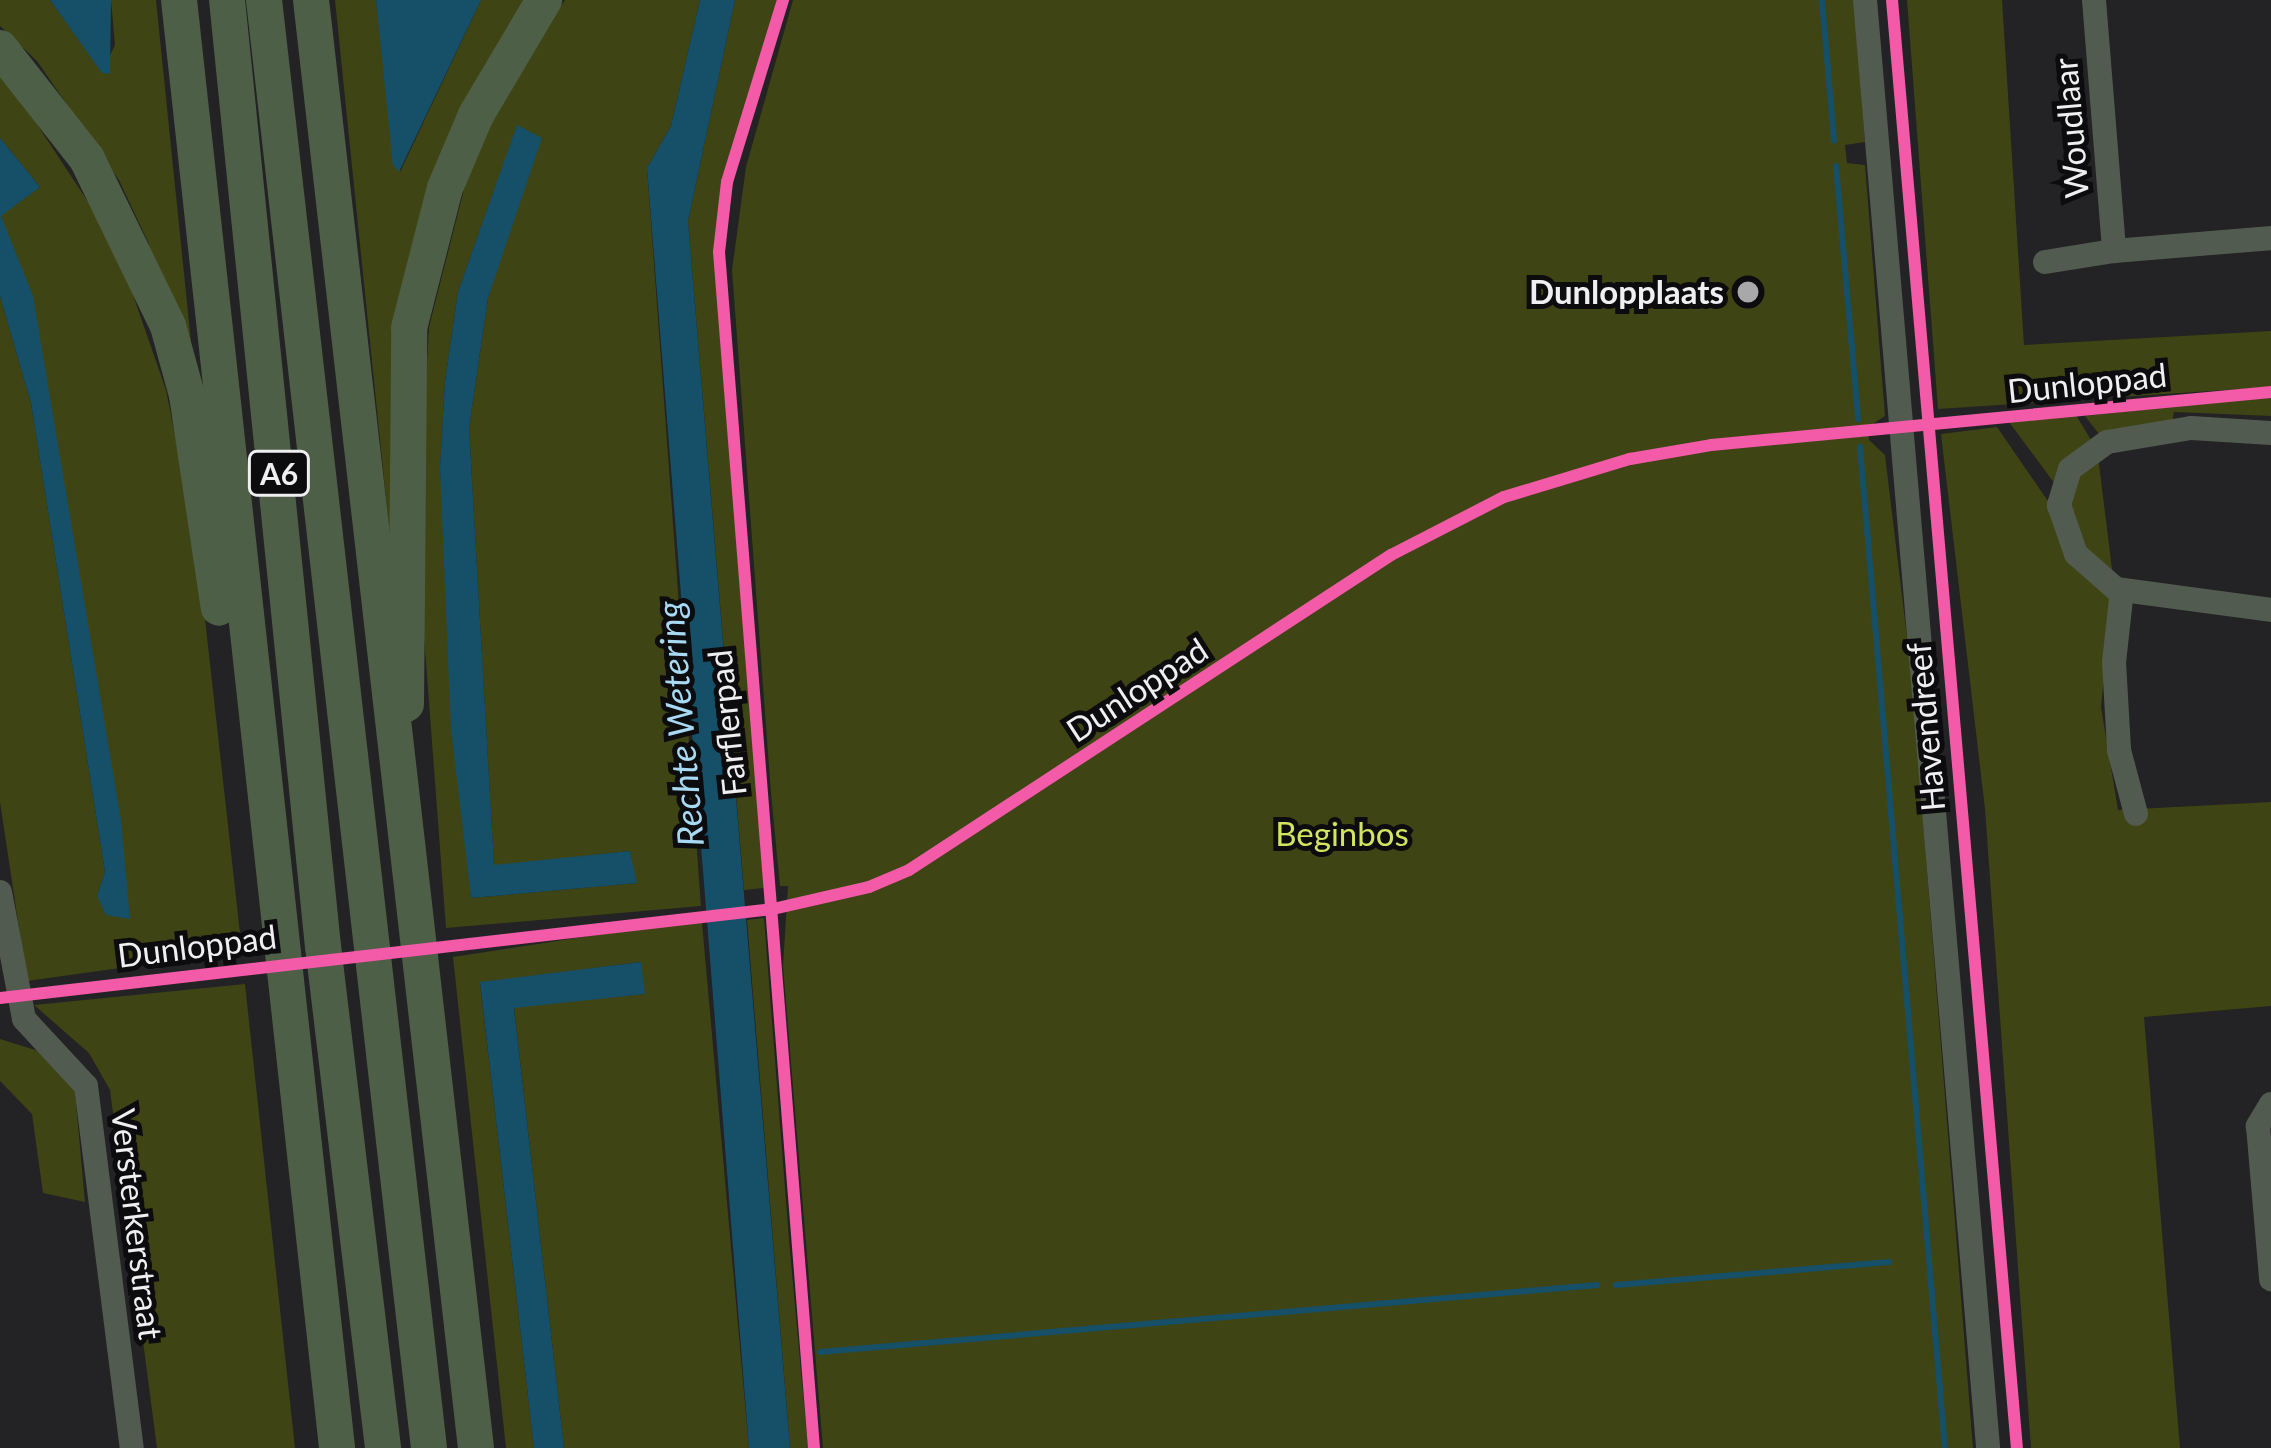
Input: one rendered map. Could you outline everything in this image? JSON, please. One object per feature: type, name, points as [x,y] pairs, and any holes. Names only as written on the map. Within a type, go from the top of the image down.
[{"type":"highway","name":"A6","points":[[179,0],[264,816],[337,1448]]},
{"type":"highway","name":"A6","points":[[227,0],[324,956],[383,1448]]},
{"type":"highway","name":"A6","points":[[264,0],[374,951]]},
{"type":"highway","name":"A6","points":[[311,0],[337,272],[476,1448]]},
{"type":"highway","name":"A6","points":[[400,795],[409,656],[403,468],[410,328],[445,188],[486,96],[544,0]]},
{"type":"highway","name":"A6","points":[[0,48],[87,159],[168,326],[187,395],[226,657],[264,816]]},
{"type":"highway","name":"A6","points":[[337,272],[380,1028],[429,1448]]},
{"type":"street","name":"Havendreef","points":[[1864,0],[1988,1448]]},
{"type":"street","name":"Woudlaar","points":[[2094,0],[2114,250]]},
{"type":"street","points":[[2044,262],[2114,250],[2271,238]]},
{"type":"street","points":[[2271,433],[2191,428],[2085,452],[2062,487],[2060,522],[2075,554],[2122,590],[2271,610]]},
{"type":"street","points":[[2122,590],[2114,662],[2119,750],[2136,814]]},
{"type":"street","name":"Versterkerstraat","points":[[0,892],[12,1020],[86,1086],[132,1448]]},
{"type":"street","points":[[2271,1104],[2258,1126],[2271,1280]]},
{"type":"green space","points":[[0,0],[50,0],[102,72],[115,45],[111,0],[156,0],[199,420],[148,242],[119,180],[37,61],[0,26]]},
{"type":"green space","points":[[335,0],[376,0],[400,172],[481,0],[536,0],[423,240],[396,596]]},
{"type":"green space","points":[[565,0],[700,0],[671,126],[647,168],[701,906],[446,928],[417,543],[429,327],[470,166],[508,84]],"holes":[[[517,126],[509,225],[488,298],[469,428],[494,866],[630,851],[636,883],[471,898],[440,467],[445,381],[458,292]]]},
{"type":"green space","points":[[735,0],[777,0],[717,249],[764,888],[744,890],[688,221]]},
{"type":"green space","name":"Beginbos","points":[[793,0],[1854,0],[1865,142],[1845,145],[1847,163],[1865,165],[1885,416],[1868,427],[1869,440],[1885,455],[1911,670],[1973,1448],[823,1448],[783,966],[788,886],[780,886],[771,793],[732,270],[746,167]]},
{"type":"green space","points":[[1907,0],[2002,0],[2024,345],[2271,331],[2271,387],[1938,409]]},
{"type":"green space","points":[[0,68],[115,243],[166,390],[197,547],[242,951],[27,981],[0,802],[0,296],[31,403],[105,872],[97,896],[129,919],[1,215],[40,187],[0,138]]},
{"type":"green space","points":[[2271,396],[2271,416],[2174,412],[2172,423],[2099,434],[2085,416]]},
{"type":"green space","points":[[2076,415],[2091,440],[2055,484],[2009,422]]},
{"type":"green space","points":[[1997,427],[2112,594],[2101,707],[2118,810],[2271,802],[2271,1006],[2144,1017],[2180,1448],[2031,1448],[1985,809],[1941,434]]},
{"type":"green space","points":[[2098,456],[2113,577],[2085,557],[2068,517],[2073,480]]},
{"type":"green space","points":[[764,918],[808,1448],[790,1448],[747,920]]},
{"type":"green space","points":[[686,921],[702,923],[749,1448],[564,1448],[514,1007],[644,994],[640,962],[480,983],[534,1448],[506,1448],[453,957]]},
{"type":"green space","points":[[245,984],[295,1448],[157,1448],[110,1090],[89,1053],[34,1005]]},
{"type":"green space","points":[[0,1039],[48,1054],[75,1092],[85,1202],[43,1193],[32,1114],[0,1081]]},
{"type":"water","points":[[50,0],[111,0],[110,74],[102,73]]},
{"type":"water","points":[[376,0],[481,0],[399,172],[393,165]]},
{"type":"water","points":[[700,0],[735,0],[688,221],[790,1448],[749,1448],[647,168],[671,126]]},
{"type":"water","points":[[517,125],[542,138],[488,298],[469,428],[494,865],[630,851],[637,883],[471,898],[451,729],[440,467],[445,381],[458,292]]},
{"type":"water","points":[[0,138],[40,187],[1,216],[33,296],[121,820],[130,919],[106,915],[97,896],[105,872],[31,403],[0,296]]},
{"type":"water","points":[[641,962],[645,994],[514,1008],[564,1448],[534,1448],[480,982]]},
{"type":"waterway","points":[[1822,0],[1834,140]]},
{"type":"waterway","points":[[1836,166],[1858,419]]},
{"type":"waterway","points":[[1860,447],[1945,1448]]},
{"type":"waterway","points":[[1616,1285],[1889,1262]]},
{"type":"waterway","points":[[820,1352],[1597,1285]]},
{"type":"cycle path","name":"Farflerpad","points":[[783,0],[727,182],[719,252],[814,1448]]},
{"type":"cycle path","points":[[1892,0],[2017,1448]]},
{"type":"cycle path","name":"Dunloppad","points":[[0,998],[773,909],[869,887],[909,870],[1391,555],[1504,497],[1630,459],[1711,445],[2271,392]]},
{"type":"place","name":"Dunlopplaats","points":[[1748,292]]},
{"type":"water label","name":"Rechte Wetering","points":[[680,724]]}]
